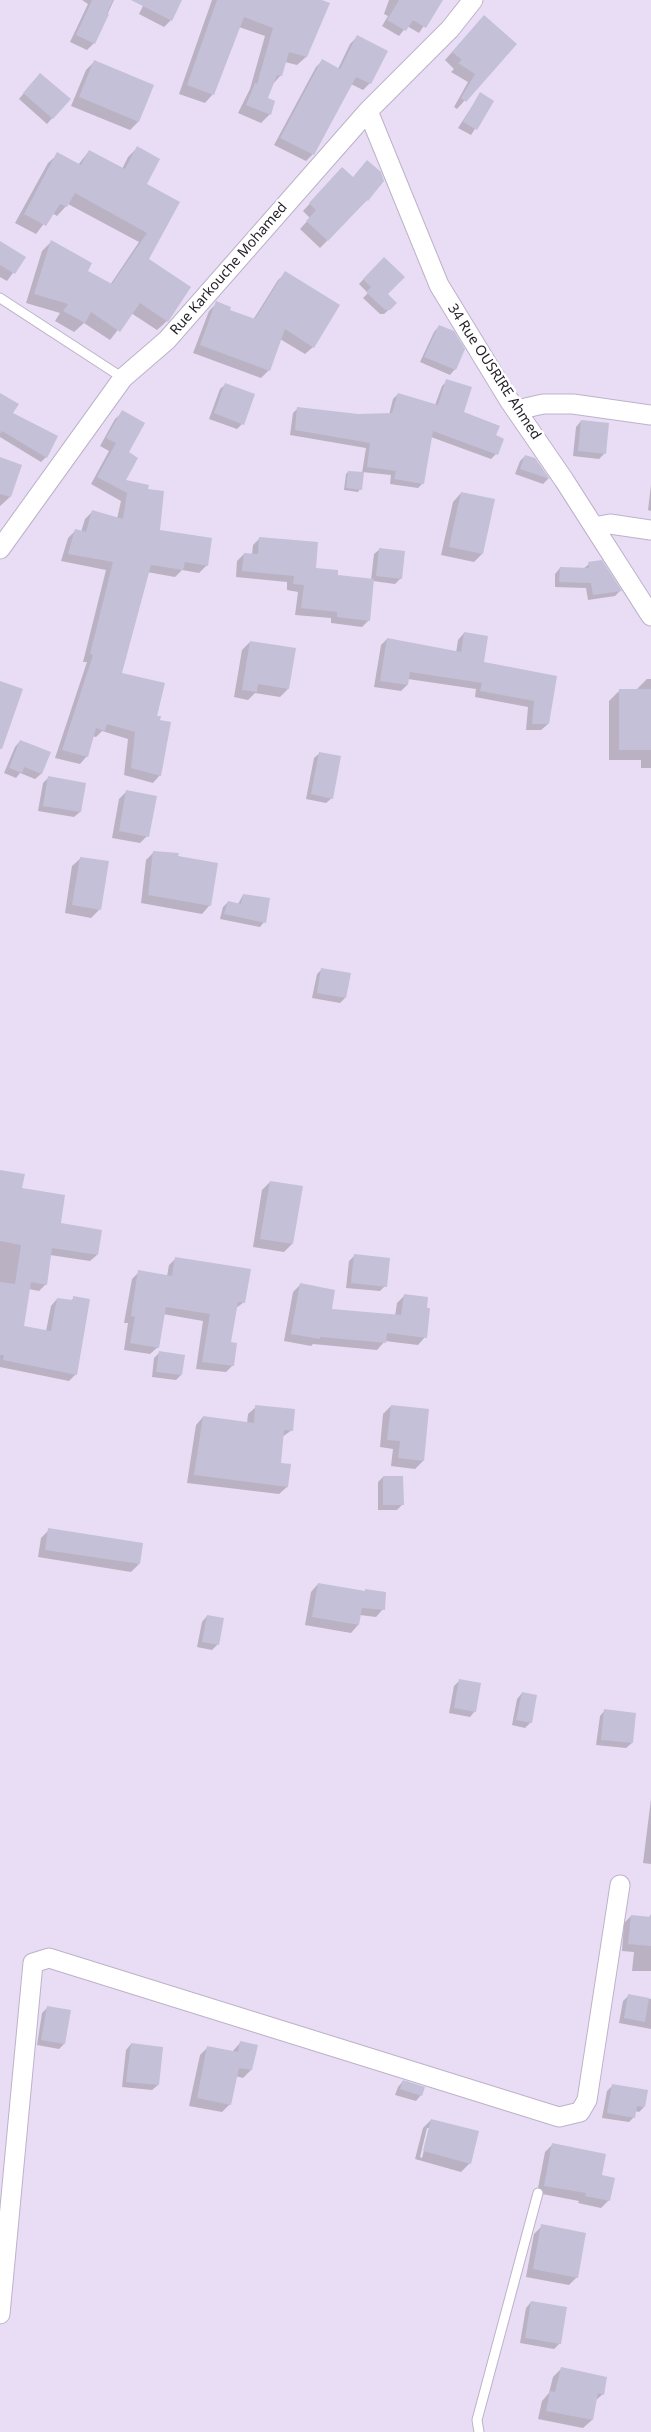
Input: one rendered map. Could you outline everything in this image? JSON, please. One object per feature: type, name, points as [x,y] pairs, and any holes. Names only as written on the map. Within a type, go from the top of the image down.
[{"type":"street","name":"Rue Karkouche Mohamed","points":[[0,549],[123,378],[166,340],[368,111],[450,29],[474,0]]},
{"type":"street","name":"34 Rue OUSRIRE Ahmed","points":[[368,111],[438,285],[516,410],[651,616]]},
{"type":"street","points":[[516,410],[544,404],[573,404],[651,415]]},
{"type":"street","points":[[594,527],[610,524],[651,530]]},
{"type":"street","points":[[0,2314],[33,1964],[49,1958],[559,2117],[580,2112],[587,2100],[620,1885]]},
{"type":"lane","points":[[0,298],[123,378]]},
{"type":"lane","points":[[479,2432],[477,2420],[538,2193]]},
{"type":"building","points":[[92,0],[113,0],[107,13],[109,14],[95,44],[76,35]]},
{"type":"building","points":[[131,0],[182,0],[172,21]]},
{"type":"building","points":[[217,0],[322,0],[330,3],[307,57],[289,52],[282,76],[277,75],[268,98],[275,101],[271,115],[246,105],[255,83],[257,84],[273,28],[244,17],[214,95],[187,85]]},
{"type":"building","points":[[399,0],[443,0],[426,28],[413,20],[406,31],[387,20]]},
{"type":"building","points":[[484,15],[517,44],[466,102],[461,98],[475,74],[458,63],[462,60],[452,52]]},
{"type":"building","points":[[357,35],[388,51],[371,84],[356,77],[314,155],[280,138],[322,59],[340,69]]},
{"type":"building","points":[[94,60],[154,85],[139,122],[79,97]]},
{"type":"building","points":[[40,73],[71,99],[53,119],[23,93]]},
{"type":"building","points":[[480,92],[494,101],[477,130],[463,122]]},
{"type":"building","points":[[137,146],[160,159],[147,184],[180,202],[149,259],[191,287],[168,322],[140,303],[120,332],[91,312],[85,323],[63,311],[68,304],[34,294],[51,240],[92,263],[88,271],[112,284],[147,233],[75,193],[67,207],[60,204],[46,226],[24,214],[57,152],[81,165],[89,150],[125,169]]},
{"type":"building","points":[[367,160],[381,172],[384,181],[368,201],[328,241],[306,221],[316,210],[309,203],[342,167],[353,177]]},
{"type":"building","points":[[0,241],[26,257],[15,274],[0,265]]},
{"type":"building","points":[[384,257],[405,277],[388,294],[397,303],[390,310],[385,310],[366,292],[371,287],[363,279]]},
{"type":"building","points":[[285,271],[340,305],[314,348],[285,329],[270,371],[200,345],[216,301],[231,307],[230,310],[255,319]]},
{"type":"building","points":[[439,325],[454,331],[465,349],[456,370],[424,357]]},
{"type":"building","points":[[446,379],[472,387],[464,412],[500,426],[496,435],[504,439],[498,455],[433,431],[424,484],[394,479],[396,471],[367,467],[370,443],[295,430],[297,407],[358,414],[392,413],[398,393],[438,405]]},
{"type":"building","points":[[225,383],[255,394],[244,425],[214,413]]},
{"type":"building","points":[[0,393],[19,404],[13,413],[58,436],[47,458],[2,431],[0,434]]},
{"type":"building","points":[[122,410],[145,423],[129,452],[138,458],[126,480],[149,485],[148,489],[164,491],[160,530],[212,538],[208,566],[185,562],[183,570],[151,565],[122,673],[165,683],[157,716],[161,716],[160,720],[171,722],[161,776],[131,768],[135,732],[107,724],[105,731],[96,728],[88,757],[62,750],[93,655],[90,654],[113,562],[68,554],[75,529],[86,532],[92,510],[123,519],[127,493],[97,477],[116,443],[106,438]]},
{"type":"building","points":[[581,420],[609,423],[606,454],[578,451]]},
{"type":"building","points":[[525,455],[535,458],[550,479],[520,469]]},
{"type":"building","points":[[0,457],[22,465],[11,497],[0,494]]},
{"type":"building","points":[[348,471],[364,472],[362,490],[346,488]]},
{"type":"building","points":[[461,492],[495,499],[483,554],[449,547]]},
{"type":"building","points":[[259,537],[318,542],[316,568],[338,570],[338,575],[374,579],[370,621],[337,617],[337,612],[301,608],[304,585],[293,584],[294,576],[242,571],[244,553],[258,554]]},
{"type":"building","points":[[379,548],[405,551],[402,579],[376,576]]},
{"type":"building","points":[[602,560],[622,591],[593,595],[591,583],[559,582],[560,567],[589,568],[588,562]]},
{"type":"building","points":[[464,632],[488,636],[484,662],[557,676],[549,724],[532,724],[534,701],[480,691],[482,683],[410,672],[408,685],[380,681],[387,638],[461,652]]},
{"type":"building","points":[[250,641],[296,648],[289,689],[258,684],[257,692],[242,690]]},
{"type":"building","points":[[0,681],[23,689],[2,749],[0,749]]},
{"type":"building","points":[[619,689],[651,689],[651,750],[619,750]]},
{"type":"building","points":[[20,740],[51,752],[42,774],[24,767],[22,773],[9,768]]},
{"type":"building","points":[[319,752],[341,756],[333,799],[311,794]]},
{"type":"building","points":[[48,776],[86,783],[81,812],[43,806]]},
{"type":"building","points":[[126,790],[157,796],[149,837],[119,831]]},
{"type":"building","points":[[153,851],[179,853],[178,856],[218,863],[211,906],[148,895]]},
{"type":"building","points":[[80,857],[109,861],[101,910],[72,905]]},
{"type":"building","points":[[243,894],[270,898],[266,923],[224,914],[228,901],[241,904]]},
{"type":"building","points":[[321,968],[351,973],[346,998],[317,993]]},
{"type":"building","points":[[0,1170],[25,1174],[22,1188],[65,1195],[61,1223],[102,1230],[98,1255],[52,1248],[47,1285],[31,1282],[24,1326],[51,1331],[57,1298],[73,1300],[73,1296],[90,1299],[77,1375],[3,1360],[4,1355],[0,1355],[0,1282],[15,1284],[21,1245],[0,1241]]},
{"type":"building","points":[[270,1181],[303,1186],[293,1244],[260,1239]]},
{"type":"building","points":[[354,1254],[390,1258],[387,1287],[351,1283]]},
{"type":"building","points":[[175,1257],[251,1269],[245,1303],[238,1302],[231,1342],[237,1343],[234,1366],[202,1362],[210,1314],[166,1307],[159,1348],[130,1343],[135,1317],[131,1316],[138,1270],[172,1276]]},
{"type":"building","points":[[300,1283],[335,1290],[332,1309],[401,1315],[404,1294],[428,1297],[427,1308],[430,1308],[427,1338],[387,1333],[386,1343],[320,1337],[320,1339],[291,1334]]},
{"type":"building","points":[[159,1351],[185,1355],[182,1375],[156,1372]]},
{"type":"building","points":[[255,1405],[295,1409],[293,1431],[284,1430],[281,1463],[291,1464],[288,1487],[194,1475],[203,1416],[254,1423]]},
{"type":"building","points":[[391,1405],[429,1409],[424,1461],[398,1458],[400,1441],[387,1440]]},
{"type":"building","points":[[383,1476],[403,1476],[404,1505],[383,1505]]},
{"type":"building","points":[[48,1528],[143,1543],[140,1564],[45,1550]]},
{"type":"building","points":[[318,1583],[365,1591],[365,1589],[386,1592],[385,1610],[362,1608],[359,1625],[312,1617]]},
{"type":"building","points":[[207,1615],[224,1618],[219,1645],[202,1642]]},
{"type":"building","points":[[459,1679],[481,1683],[476,1712],[454,1708]]},
{"type":"building","points":[[522,1692],[537,1695],[532,1723],[516,1720]]},
{"type":"building","points":[[604,1709],[636,1713],[633,1743],[601,1740]]},
{"type":"building","points":[[631,1915],[651,1917],[651,1946],[628,1944]]},
{"type":"building","points":[[628,1994],[649,1998],[645,2022],[624,2018]]},
{"type":"building","points":[[47,2006],[71,2010],[65,2044],[41,2040]]},
{"type":"building","points":[[240,2041],[258,2045],[252,2070],[239,2068],[231,2105],[197,2098],[207,2046],[238,2052]]},
{"type":"building","points":[[131,2043],[163,2047],[159,2085],[126,2082]]},
{"type":"building","points":[[403,2080],[425,2087],[422,2096],[400,2089]]},
{"type":"building","points":[[612,2084],[648,2090],[645,2107],[637,2106],[635,2118],[607,2113]]},
{"type":"building","points":[[431,2119],[479,2131],[471,2164],[423,2151]]},
{"type":"building","points":[[552,2143],[606,2154],[602,2175],[615,2178],[610,2201],[585,2196],[586,2193],[544,2186]]},
{"type":"building","points":[[541,2224],[586,2233],[578,2278],[533,2269]]},
{"type":"building","points":[[531,2301],[567,2307],[561,2344],[525,2338]]},
{"type":"building","points":[[561,2367],[607,2377],[604,2395],[598,2393],[593,2420],[546,2411],[550,2391],[555,2392]]}]
